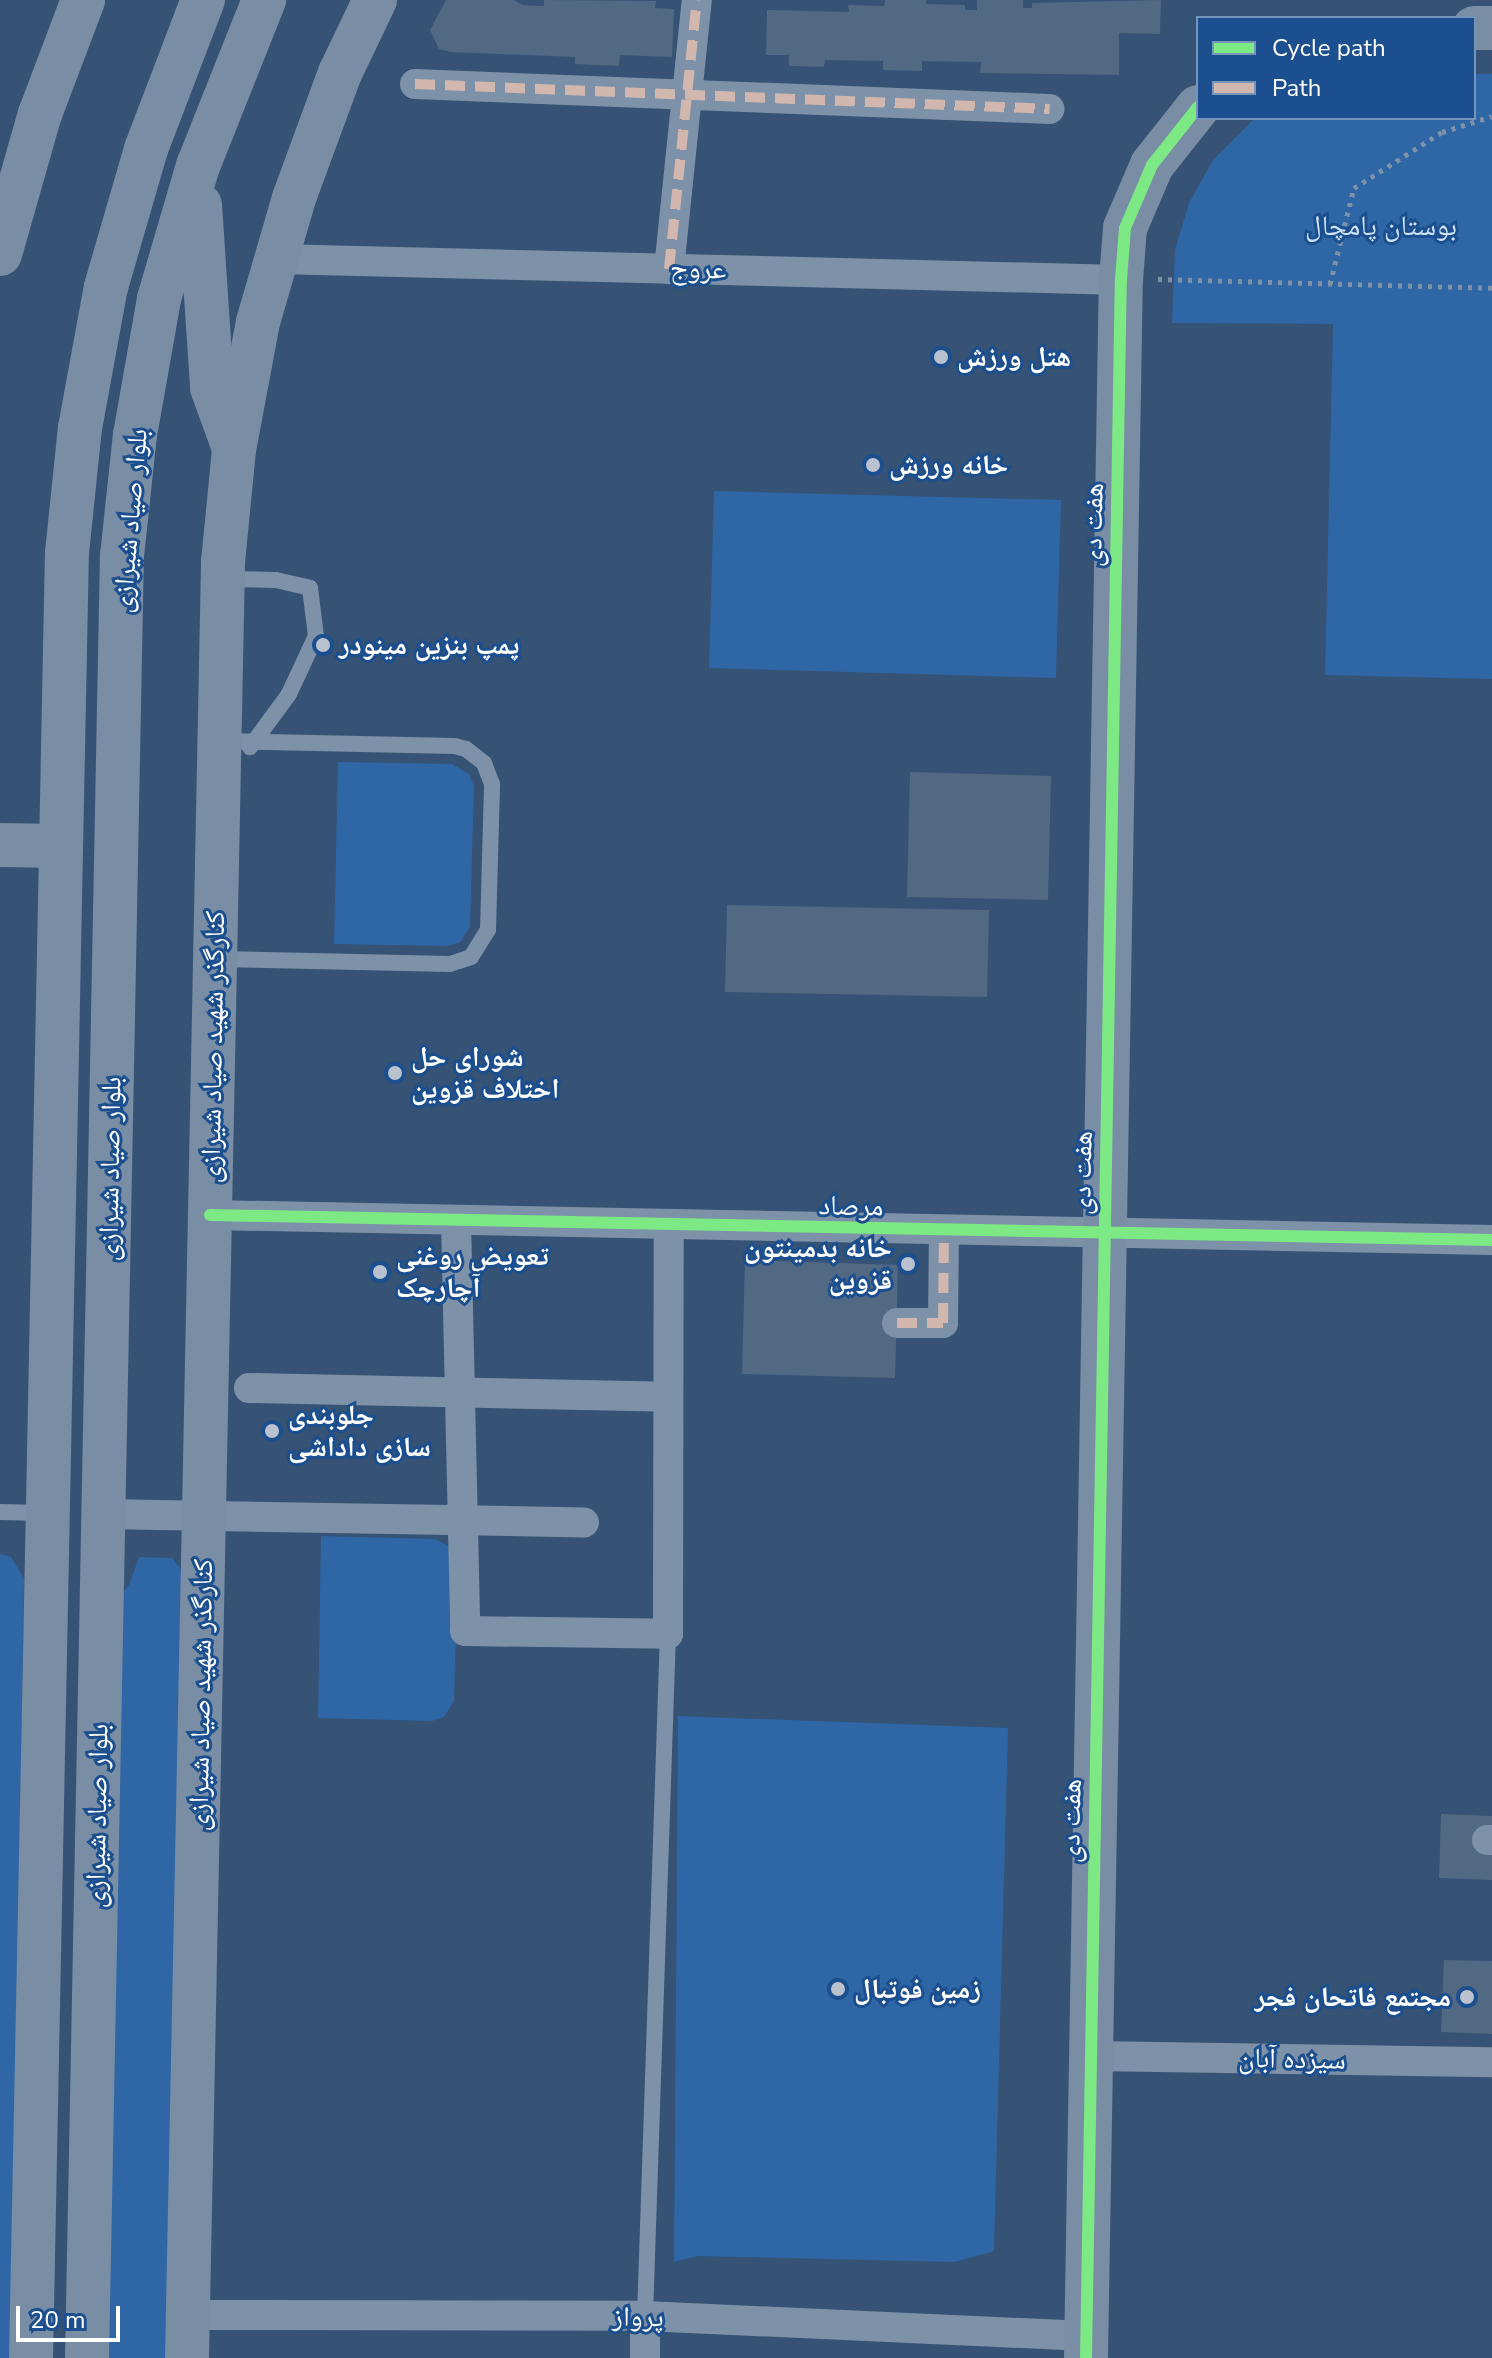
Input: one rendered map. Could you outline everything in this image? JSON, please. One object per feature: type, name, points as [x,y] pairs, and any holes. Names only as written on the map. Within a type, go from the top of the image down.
[{"type":"main road","points":[[0,254],[40,114],[83,0]]},
{"type":"main road","name":"بلوار صیاد شیرازی","points":[[31,2358],[67,553],[80,428],[106,287],[146,149],[203,0]]},
{"type":"main road","name":"بلوار صیاد شیرازی","points":[[87,2358],[122,556],[135,435],[159,299],[198,166],[264,0]]},
{"type":"main road","name":"کنارگذر شهید صیاد شیرازی","points":[[187,2358],[215,959],[231,751],[222,579],[234,450],[258,322],[294,198],[340,73],[375,0]]},
{"type":"main road","name":"هفت دی","points":[[1087,2347],[1121,279],[1125,228],[1152,165],[1196,110]]},
{"type":"main road","points":[[198,166],[212,388],[234,450]]},
{"type":"main road","points":[[0,845],[61,846]]},
{"type":"street","points":[[669,269],[697,0]]},
{"type":"street","points":[[415,84],[1050,109]]},
{"type":"street","name":"عروج","points":[[276,259],[1121,279]]},
{"type":"street","name":"مرصاد","points":[[210,1215],[944,1232],[1492,1240]]},
{"type":"street","points":[[456,1220],[465,1631],[668,1634],[669,1226]]},
{"type":"street","points":[[897,1323],[943,1323],[944,1232]]},
{"type":"street","points":[[249,1388],[668,1397]]},
{"type":"street","points":[[103,1514],[584,1522]]},
{"type":"street","name":"سیزده آبان","points":[[1091,2056],[1492,2062]]},
{"type":"street","name":"پرواز","points":[[188,2315],[645,2316],[1087,2347]]},
{"type":"street","points":[[645,2316],[645,2358]]},
{"type":"lane","points":[[222,579],[276,580],[310,588],[316,636],[289,694],[231,751]]},
{"type":"lane","points":[[215,959],[450,964],[471,957],[488,930],[492,784],[484,763],[475,755],[455,746],[231,751]]},
{"type":"lane","points":[[0,1512],[48,1513]]},
{"type":"lane","points":[[645,2316],[668,1634]]},
{"type":"path","points":[[1330,284],[1354,188],[1442,132],[1492,116]]},
{"type":"path","points":[[1121,279],[1492,288]]},
{"type":"green space","name":"بوستان پامچال","points":[[1476,74],[1492,74],[1492,679],[1325,675],[1333,324],[1172,323],[1175,250],[1189,203],[1213,160],[1253,120],[1476,120]]},
{"type":"green space","points":[[714,491],[1061,500],[1056,678],[709,668]]},
{"type":"green space","points":[[338,762],[452,764],[469,774],[474,786],[470,927],[460,942],[448,946],[334,944]]},
{"type":"green space","points":[[321,1536],[435,1539],[452,1548],[458,1561],[454,1701],[444,1717],[432,1721],[318,1718]]},
{"type":"green space","points":[[0,1554],[11,1557],[24,1578],[12,2358],[0,2358]]},
{"type":"green space","points":[[139,1557],[172,1558],[183,1572],[171,2358],[103,2358],[118,1599],[129,1585]]},
{"type":"green space","name":"زمین فوتبال","points":[[678,1716],[1008,1728],[994,2251],[955,2262],[698,2256],[674,2262]]},
{"type":"building","points":[[446,0],[514,0],[522,5],[544,6],[544,0],[656,1],[655,8],[674,9],[672,57],[620,55],[619,66],[575,64],[575,57],[439,49],[430,30]]},
{"type":"building","points":[[885,0],[926,0],[926,4],[965,5],[965,10],[977,10],[977,0],[1023,0],[1023,8],[1032,8],[1032,3],[1161,0],[1160,34],[1119,33],[1119,75],[980,73],[981,62],[922,61],[922,71],[883,70],[883,61],[825,60],[824,67],[789,66],[789,55],[766,55],[767,10],[849,12],[848,5],[884,6]]},
{"type":"building","points":[[910,772],[1051,776],[1048,900],[907,897]]},
{"type":"building","points":[[727,905],[989,910],[987,997],[725,992]]},
{"type":"building","points":[[745,1260],[898,1265],[895,1378],[742,1374]]},
{"type":"building","points":[[1441,1814],[1492,1816],[1492,1880],[1439,1878]]},
{"type":"building","name":"مجتمع فاتحان فجر","points":[[1444,1960],[1492,1961],[1492,2034],[1441,2032]]},
{"type":"marked path","points":[[669,269],[697,0]]},
{"type":"marked path","points":[[415,84],[1050,109]]},
{"type":"marked path","points":[[897,1323],[943,1323],[944,1232]]},
{"type":"cycle path","points":[[1086,2358],[1121,280],[1125,228],[1152,165],[1196,110]]},
{"type":"cycle path","points":[[210,1215],[1492,1240]]},
{"type":"place","name":"هتل ورزش","points":[[941,357]]},
{"type":"place","name":"خانه ورزش","points":[[873,465]]},
{"type":"place","name":"پمپ بنزین مینودر","points":[[323,645]]},
{"type":"place","name":"شورای حل اختلاف قزوین","points":[[395,1073]]},
{"type":"place","name":"خانه بدمینتون قزوین","points":[[908,1264]]},
{"type":"place","name":"تعویض روغنی آچارچک","points":[[380,1272]]},
{"type":"place","name":"جلوبندی سازی داداشی","points":[[272,1431]]},
{"type":"place","name":"زمین فوتبال","points":[[838,1989]]},
{"type":"place","name":"مجتمع فاتحان فجر","points":[[1467,1997]]}]
